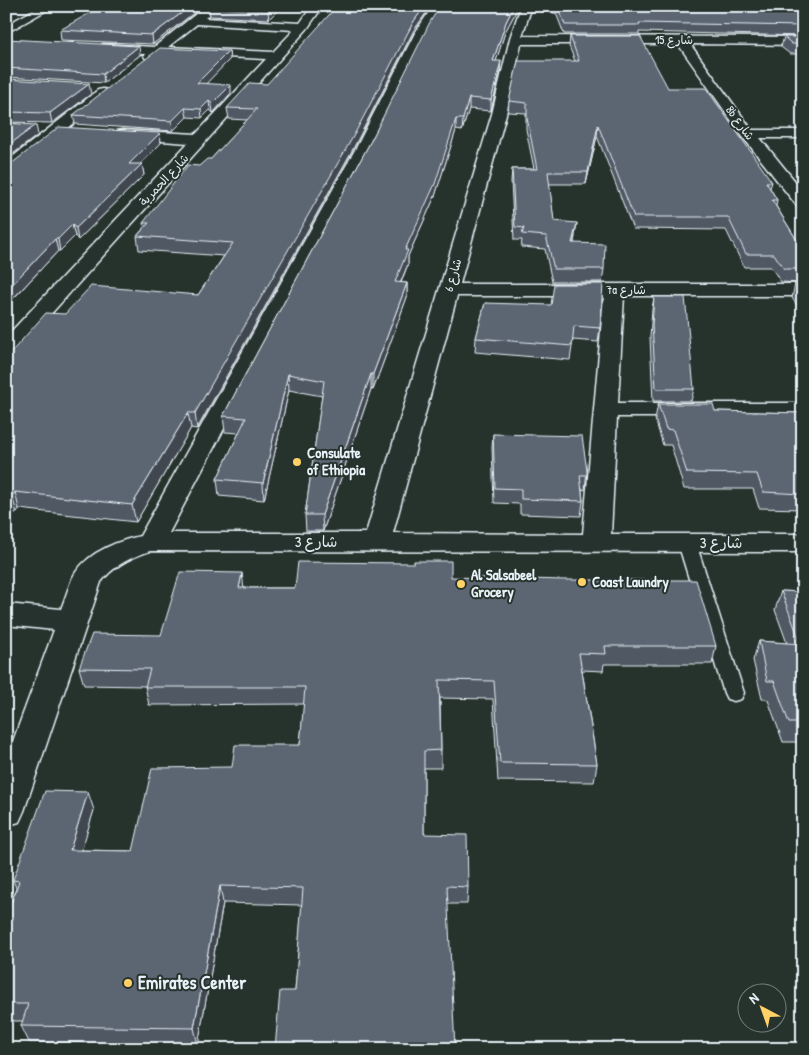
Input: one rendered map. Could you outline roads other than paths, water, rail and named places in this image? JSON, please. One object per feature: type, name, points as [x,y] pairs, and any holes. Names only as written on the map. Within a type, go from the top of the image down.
[{"type":"street","points":[[6,30],[49,6]]},
{"type":"street","points":[[142,62],[213,6]]},
{"type":"street","name":"شارع الحمرية","points":[[6,350],[303,27],[318,6]]},
{"type":"street","points":[[150,542],[359,157],[422,32],[439,6]]},
{"type":"street","name":"شارع 6","points":[[376,542],[499,114],[516,40],[527,6]]},
{"type":"street","points":[[194,21],[303,27]]},
{"type":"street","name":"شارع 15","points":[[516,40],[803,41]]},
{"type":"street","name":"8b شارع","points":[[681,40],[748,134],[803,202]]},
{"type":"street","points":[[86,47],[276,56]]},
{"type":"street","points":[[6,170],[112,86],[90,88]]},
{"type":"street","points":[[31,128],[76,132]]},
{"type":"street","points":[[105,133],[201,139]]},
{"type":"street","points":[[748,134],[803,134]]},
{"type":"street","name":"7a شارع","points":[[449,290],[803,290]]},
{"type":"street","points":[[596,543],[614,290]]},
{"type":"street","points":[[6,321],[31,323]]},
{"type":"street","points":[[605,410],[803,410]]},
{"type":"street","name":"شارع 3","points":[[6,811],[87,579],[94,569],[115,553],[150,542],[803,543]]},
{"type":"street","points":[[6,614],[73,621]]},
{"type":"lane","points":[[687,543],[734,693]]},
{"type":"place","name":"Consulate of Ethiopia","points":[[297,462]]},
{"type":"place","name":"Coast Laundry","points":[[582,582]]},
{"type":"place","name":"Al Salsabeel Grocery","points":[[461,584]]},
{"type":"place","name":"Emirates Center","points":[[128,983]]}]
